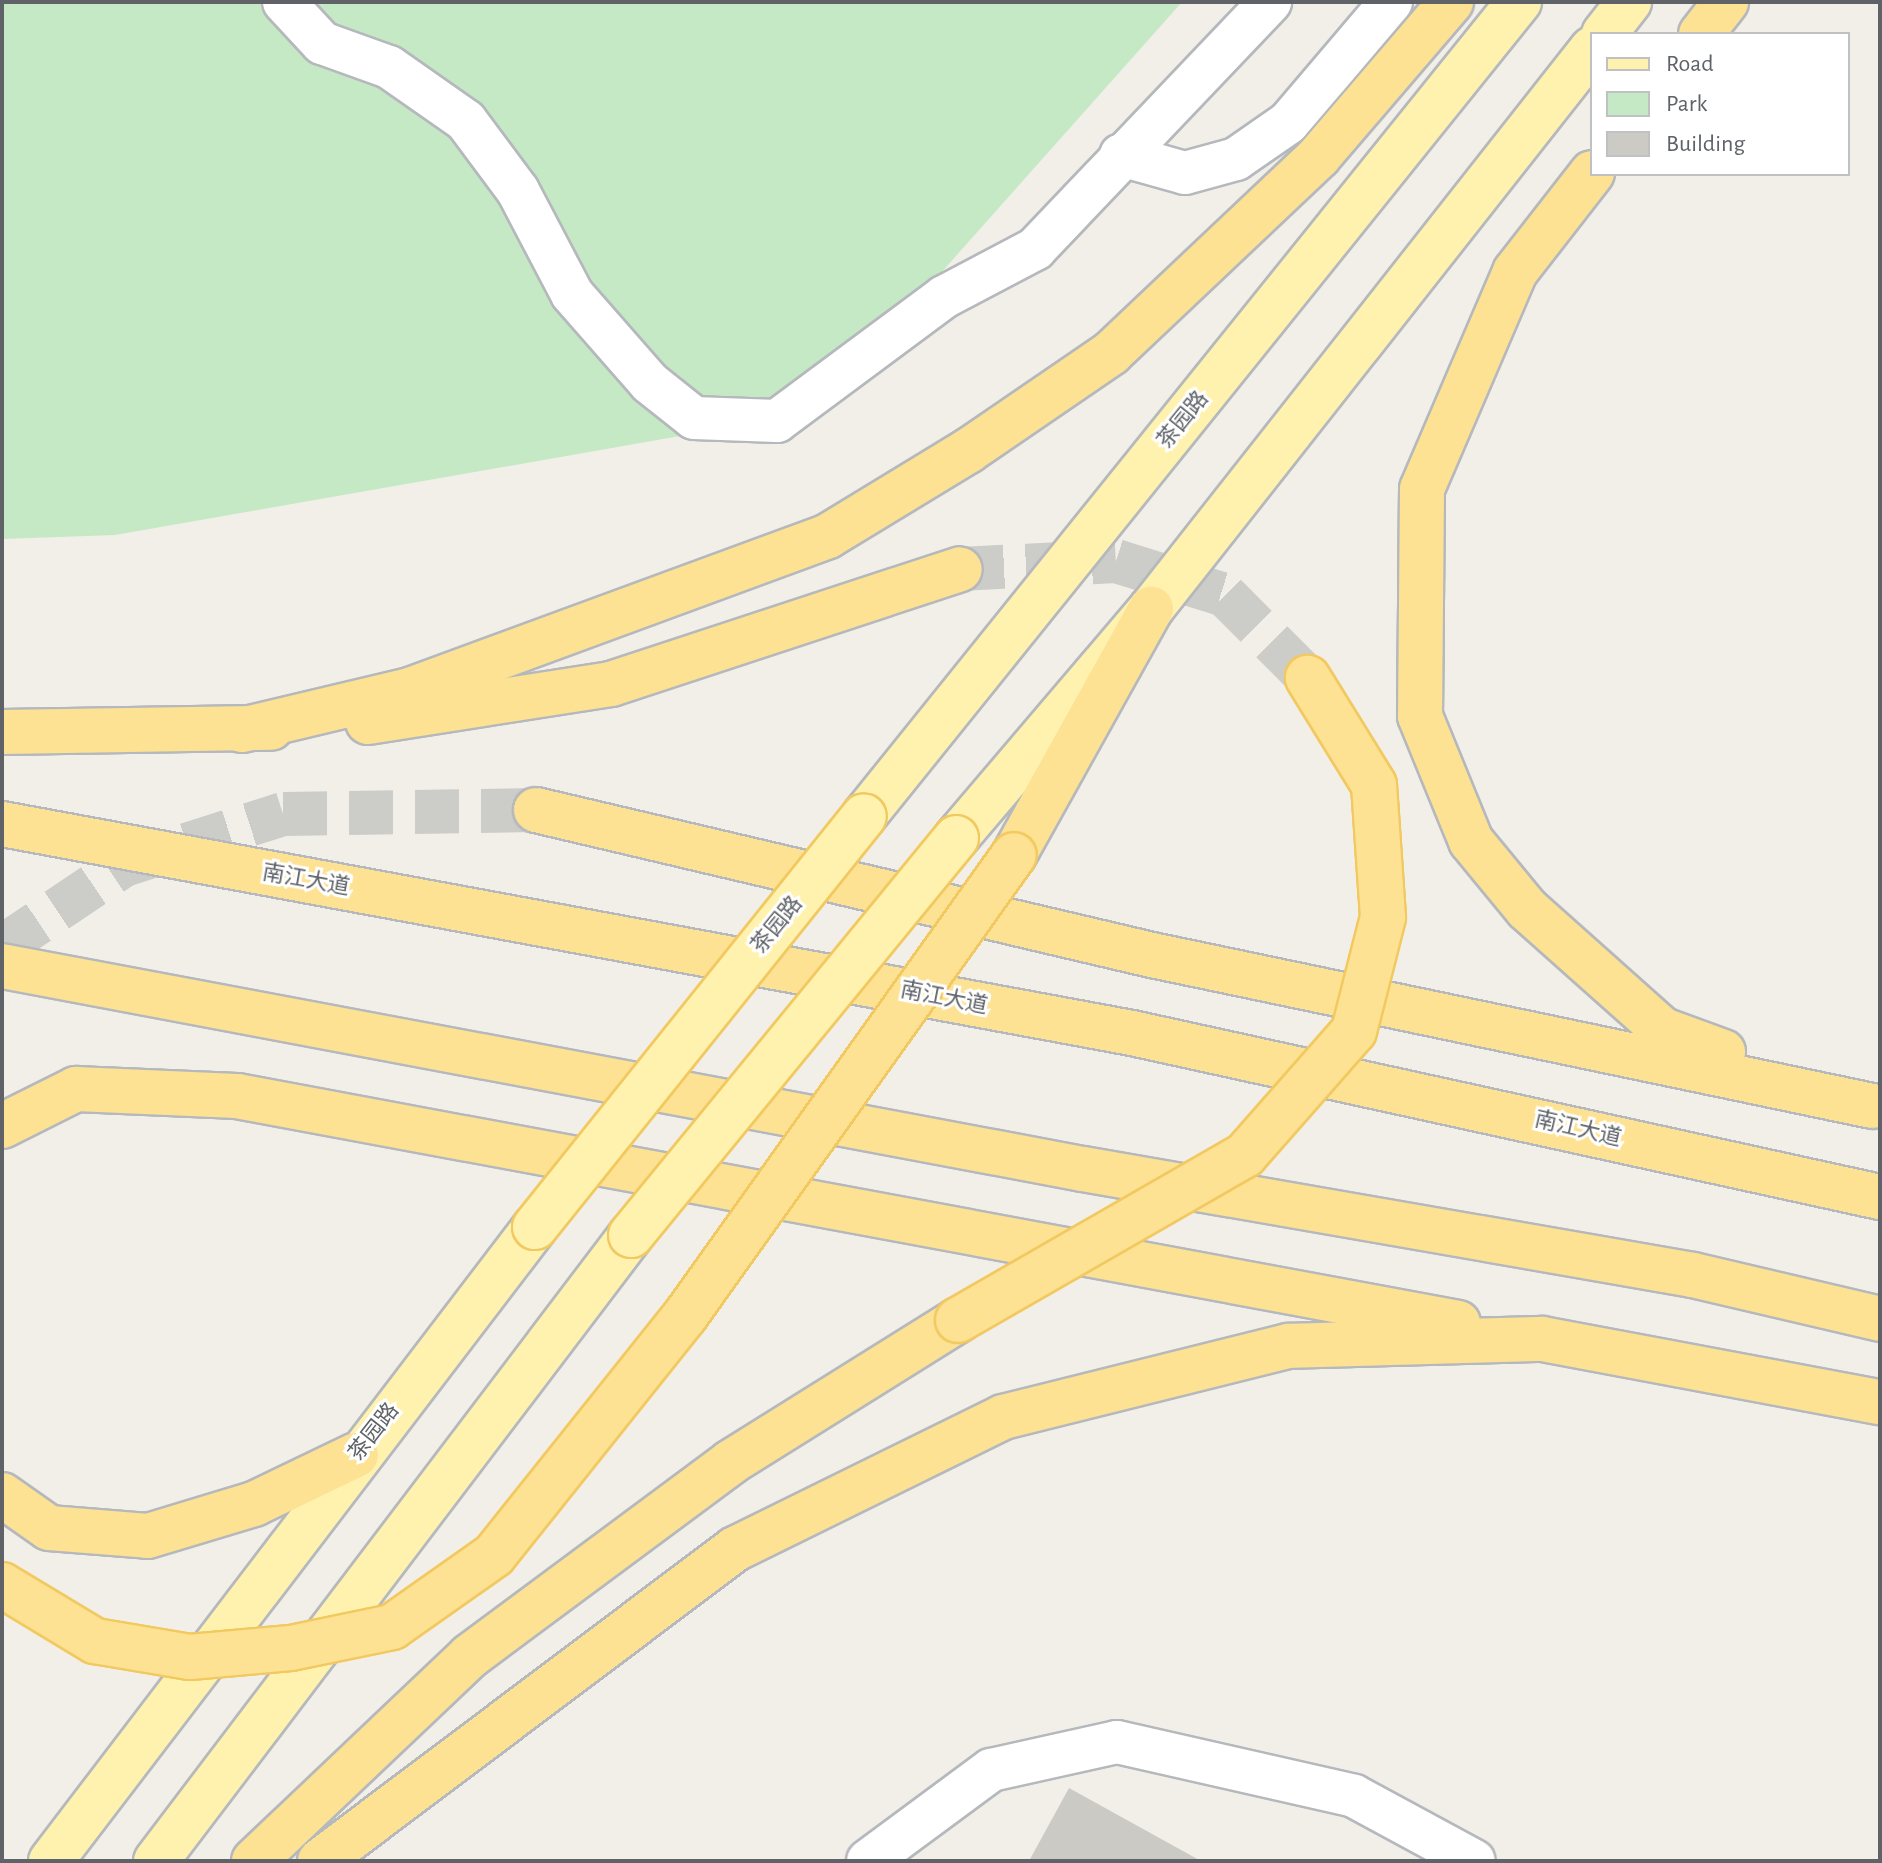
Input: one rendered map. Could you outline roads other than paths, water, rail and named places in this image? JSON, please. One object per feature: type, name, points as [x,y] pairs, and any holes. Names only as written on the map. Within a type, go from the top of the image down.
[{"type":"highway","points":[[242,730],[410,690],[828,536],[968,451],[1111,353],[1319,156],[1451,2]]},
{"type":"highway","points":[[1703,32],[1726,2]]},
{"type":"highway","points":[[1590,176],[1515,272],[1422,489],[1420,716],[1471,841],[1527,909],[1663,1030],[1876,1107]]},
{"type":"highway","points":[[2,732],[242,730],[410,719],[611,684],[960,569]]},
{"type":"highway","points":[[2,1585],[95,1641],[190,1657],[291,1648],[392,1627],[494,1555],[685,1316],[1014,855],[1151,609]]},
{"type":"highway","points":[[254,1861],[470,1656],[731,1462],[958,1320],[1245,1155],[1354,1031],[1383,917],[1374,785],[1308,678]]},
{"type":"highway","points":[[536,810],[1152,955],[1876,1107]]},
{"type":"highway","name":"南江大道","points":[[2,824],[1204,1047],[1880,1197]]},
{"type":"highway","points":[[2,966],[1068,1166],[1693,1275],[1880,1319]]},
{"type":"highway","points":[[2,1126],[76,1089],[237,1096],[1880,1402]]},
{"type":"highway","points":[[320,1861],[735,1549],[1003,1417],[1288,1346],[1542,1339]]},
{"type":"highway","points":[[2,1495],[49,1528],[148,1536],[254,1504],[356,1455]]},
{"type":"main road","name":"茶园路","points":[[51,1861],[356,1455],[535,1227],[1519,2]]},
{"type":"main road","points":[[1606,32],[1629,2]]},
{"type":"main road","points":[[156,1861],[631,1235],[956,838],[1151,609],[1590,52]]},
{"type":"street","points":[[284,2],[322,43],[389,67],[466,121],[518,191],[572,294],[650,383],[694,418],[777,421],[944,297],[1035,249],[1121,155],[1270,2]]},
{"type":"street","points":[[1121,155],[1185,173],[1236,159],[1288,123],[1391,2]]},
{"type":"street","points":[[868,1861],[991,1770],[1117,1742],[1354,1796],[1474,1861]]},
{"type":"tunnel","points":[[960,569],[1116,561],[1225,595],[1308,678]]},
{"type":"tunnel","points":[[2,947],[124,865],[283,814],[536,810]]}]
